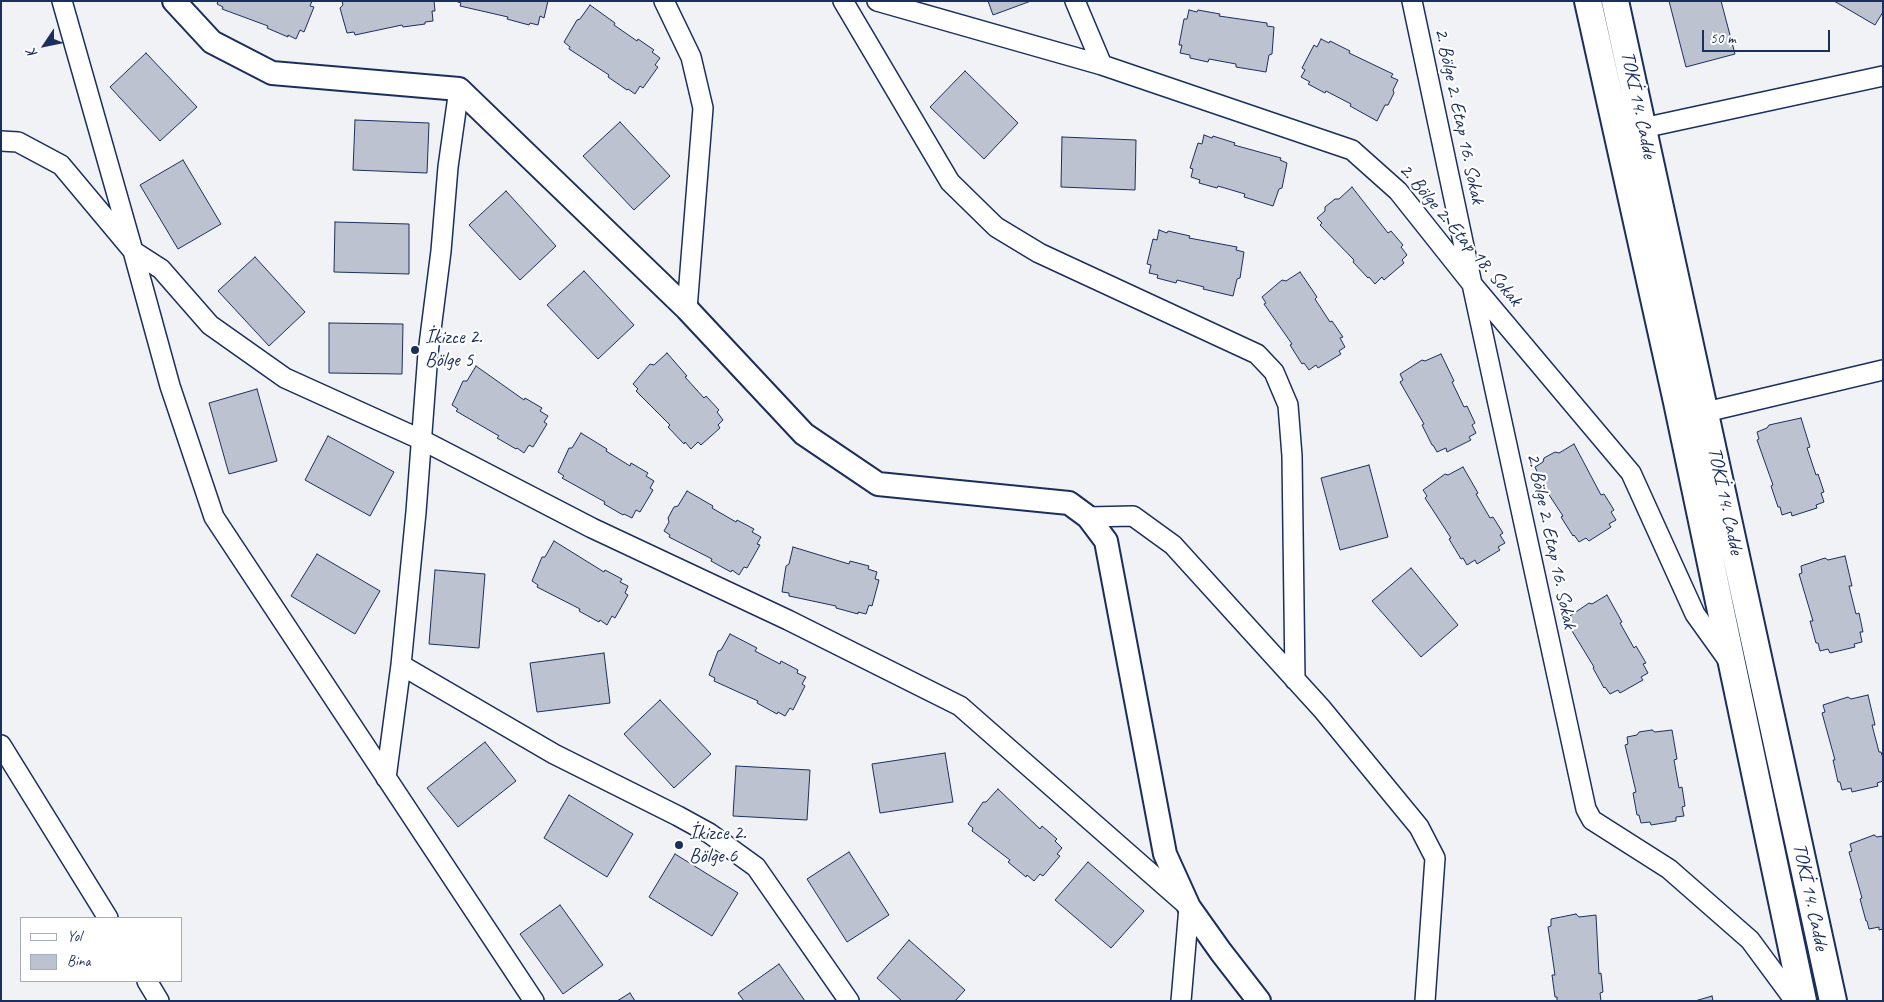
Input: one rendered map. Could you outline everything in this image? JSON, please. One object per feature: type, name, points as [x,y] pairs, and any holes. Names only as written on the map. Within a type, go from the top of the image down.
[{"type":"main road","name":"TOKİ 14. Cadde","points":[[1588,1],[1673,382],[1803,1001]]},
{"type":"main road","name":"TOKİ 14. Cadde","points":[[1615,1],[1833,1001]]},
{"type":"street","points":[[62,1],[170,386],[214,517],[534,1001]]},
{"type":"street","points":[[174,1],[212,42],[272,73],[459,89],[687,309],[804,434],[878,484],[1069,503],[1088,517],[1106,540],[1165,854],[1189,907],[1259,1001]]},
{"type":"street","points":[[664,1],[691,57],[703,108],[687,309]]},
{"type":"street","points":[[843,1],[950,182],[996,227],[1039,253],[1257,354],[1274,372],[1288,405],[1292,456],[1295,680]]},
{"type":"street","name":"2. Bölge 2. Etap 18. Sokak","points":[[877,1],[1102,65],[1352,150],[1398,191],[1472,284],[1632,473],[1695,614],[1733,667]]},
{"type":"street","points":[[1075,1],[1102,65]]},
{"type":"street","name":"2. Bölge 2. Etap 16. Sokak","points":[[1412,1],[1586,809],[1592,820],[1668,869],[1750,940],[1795,1001]]},
{"type":"street","points":[[1643,128],[1883,76]]},
{"type":"street","points":[[386,778],[401,665],[422,440],[428,353],[441,251],[448,167],[459,89]]},
{"type":"street","points":[[1,142],[18,142],[61,165],[133,251],[161,269],[210,325],[285,378],[422,440],[592,528],[788,620],[960,706],[1189,907]]},
{"type":"street","points":[[1706,412],[1883,370]]},
{"type":"street","points":[[1088,517],[1133,516],[1173,545],[1322,709],[1419,827],[1435,858],[1425,1001]]},
{"type":"street","points":[[401,665],[554,754],[709,833],[756,867],[849,1001]]},
{"type":"street","points":[[1,745],[107,917]]},
{"type":"street","points":[[1181,1001],[1189,907]]},
{"type":"street","points":[[148,982],[160,1001]]},
{"type":"building","points":[[218,1],[312,1],[310,6],[314,7],[304,32],[300,30],[296,39],[267,28],[268,26],[222,9],[223,7],[217,4]]},
{"type":"building","points":[[342,1],[434,1],[435,11],[432,11],[433,21],[425,22],[425,24],[403,27],[402,25],[355,35],[354,32],[347,33],[340,8],[343,5]]},
{"type":"building","points":[[455,1],[548,1],[544,18],[540,16],[538,25],[530,23],[529,25],[507,19],[508,17],[460,6],[461,3]]},
{"type":"building","points":[[988,1],[1031,1],[993,15]]},
{"type":"building","points":[[1669,1],[1721,1],[1735,54],[1686,67]]},
{"type":"building","points":[[1834,1],[1883,1],[1883,12],[1875,25]]},
{"type":"building","points":[[590,5],[615,23],[614,25],[654,50],[652,52],[660,58],[655,65],[658,67],[643,88],[640,86],[635,94],[569,49],[570,47],[564,42],[577,20],[580,19]]},
{"type":"building","points":[[1189,10],[1267,23],[1267,26],[1274,27],[1272,54],[1269,55],[1266,72],[1236,67],[1236,64],[1209,59],[1208,62],[1190,58],[1190,55],[1180,53],[1182,45],[1179,45],[1184,19],[1187,19]]},
{"type":"building","points":[[1321,39],[1329,43],[1330,41],[1350,51],[1349,53],[1393,74],[1391,77],[1398,80],[1388,105],[1385,105],[1377,121],[1350,106],[1351,104],[1308,84],[1310,82],[1301,77],[1305,70],[1302,68],[1314,45],[1317,47]]},
{"type":"building","points":[[146,53],[197,107],[160,141],[110,87]]},
{"type":"building","points":[[965,71],[1018,123],[984,159],[930,107]]},
{"type":"building","points":[[355,120],[429,123],[427,173],[353,170]]},
{"type":"building","points":[[620,122],[670,176],[634,210],[583,156]]},
{"type":"building","points":[[1204,135],[1212,138],[1213,136],[1235,143],[1234,145],[1281,158],[1280,160],[1287,163],[1282,188],[1279,189],[1273,206],[1244,197],[1245,194],[1218,186],[1217,188],[1199,183],[1200,180],[1191,177],[1193,169],[1190,168],[1198,143],[1202,144]]},
{"type":"building","points":[[1062,137],[1136,140],[1135,190],[1061,187]]},
{"type":"building","points":[[183,160],[221,224],[178,249],[140,185]]},
{"type":"building","points":[[1352,187],[1388,233],[1391,231],[1403,245],[1401,247],[1407,255],[1402,260],[1404,263],[1384,280],[1382,277],[1375,284],[1320,225],[1322,223],[1317,218],[1325,211],[1325,207],[1335,199],[1339,199]]},
{"type":"building","points":[[506,191],[556,246],[520,280],[469,225]]},
{"type":"building","points":[[335,222],[409,224],[409,274],[334,272]]},
{"type":"building","points":[[1159,230],[1237,247],[1236,250],[1244,252],[1240,278],[1237,279],[1233,296],[1203,289],[1204,287],[1177,280],[1176,283],[1157,278],[1158,275],[1149,273],[1151,265],[1147,264],[1153,239],[1157,240]]},
{"type":"building","points":[[255,257],[305,312],[269,346],[218,291]]},
{"type":"building","points":[[584,271],[634,325],[598,359],[547,305]]},
{"type":"building","points":[[1300,272],[1317,297],[1315,299],[1330,322],[1332,321],[1343,337],[1340,338],[1345,347],[1339,351],[1341,354],[1318,368],[1316,365],[1309,370],[1304,363],[1302,364],[1290,345],[1292,344],[1264,304],[1266,303],[1262,297],[1282,280],[1286,281]]},
{"type":"building","points":[[329,323],[403,324],[402,374],[329,373]]},
{"type":"building","points":[[667,353],[704,398],[706,396],[719,410],[717,412],[723,420],[718,425],[720,428],[701,445],[698,442],[691,449],[668,427],[670,425],[636,391],[638,389],[633,384],[650,364],[654,365]]},
{"type":"building","points":[[1441,354],[1464,407],[1467,406],[1475,423],[1472,425],[1476,433],[1469,437],[1471,440],[1447,452],[1446,448],[1437,452],[1432,445],[1422,425],[1424,424],[1400,382],[1403,380],[1400,374],[1422,360],[1425,361]]},
{"type":"building","points":[[476,366],[524,400],[525,398],[542,408],[540,411],[548,416],[544,422],[547,424],[533,447],[529,445],[524,453],[456,411],[458,409],[452,405],[463,381],[467,381]]},
{"type":"building","points":[[257,389],[277,461],[229,474],[209,403]]},
{"type":"building","points":[[1801,418],[1810,447],[1807,448],[1824,492],[1821,493],[1824,502],[1816,505],[1817,508],[1792,516],[1791,512],[1782,515],[1757,440],[1759,439],[1757,432],[1767,428],[1769,425]]},
{"type":"building","points":[[581,433],[630,466],[631,463],[648,473],[646,476],[654,481],[650,488],[653,490],[640,512],[636,510],[632,518],[623,515],[604,504],[605,502],[562,478],[564,476],[558,472],[569,448],[572,448]]},
{"type":"building","points":[[328,436],[394,472],[370,516],[305,480]]},
{"type":"building","points":[[1574,444],[1601,495],[1604,494],[1614,510],[1611,512],[1616,520],[1609,524],[1611,527],[1589,541],[1586,538],[1579,542],[1573,536],[1561,517],[1563,516],[1536,475],[1538,474],[1535,467],[1543,462],[1544,458],[1555,452],[1559,453]]},
{"type":"building","points":[[1369,465],[1388,537],[1340,550],[1321,478]]},
{"type":"building","points":[[1463,467],[1490,518],[1493,517],[1503,533],[1500,535],[1505,543],[1498,547],[1500,550],[1477,564],[1475,560],[1467,565],[1463,558],[1461,559],[1449,539],[1451,538],[1425,498],[1427,496],[1423,490],[1445,474],[1448,475]]},
{"type":"building","points":[[687,491],[736,522],[737,520],[754,529],[752,532],[761,537],[757,544],[760,545],[747,568],[744,567],[739,575],[669,537],[670,535],[664,531],[674,507],[678,506]]},
{"type":"building","points":[[554,541],[604,572],[605,570],[622,579],[620,582],[628,586],[625,593],[628,595],[615,618],[612,616],[607,625],[537,587],[538,585],[532,581],[542,557],[545,557]]},
{"type":"building","points":[[793,547],[849,564],[850,561],[869,566],[868,569],[877,572],[875,579],[879,580],[872,606],[869,605],[866,614],[858,612],[858,614],[836,608],[836,606],[789,596],[789,593],[782,592],[786,566],[789,564]]},
{"type":"building","points":[[317,554],[380,591],[355,634],[291,596]]},
{"type":"building","points":[[1845,556],[1852,586],[1849,586],[1856,614],[1859,613],[1863,632],[1860,632],[1862,642],[1854,644],[1855,647],[1830,653],[1828,649],[1820,651],[1810,621],[1813,621],[1799,574],[1802,573],[1801,566],[1825,558],[1828,560]]},
{"type":"building","points":[[1411,568],[1458,625],[1421,657],[1372,601]]},
{"type":"building","points":[[435,570],[485,574],[479,648],[429,644]]},
{"type":"building","points":[[1607,595],[1634,648],[1636,646],[1646,663],[1643,664],[1648,673],[1641,677],[1643,680],[1620,693],[1618,690],[1610,694],[1604,688],[1594,667],[1569,626],[1571,624],[1567,618],[1589,603],[1592,604]]},
{"type":"building","points":[[730,634],[757,648],[755,651],[780,664],[781,661],[798,670],[797,673],[806,677],[802,684],[805,686],[793,710],[790,708],[785,716],[778,712],[777,714],[757,703],[758,701],[714,681],[715,678],[709,675],[718,651],[721,650]]},
{"type":"building","points":[[604,653],[610,703],[537,712],[530,663]]},
{"type":"building","points":[[1868,695],[1875,725],[1872,725],[1879,752],[1881,752],[1883,758],[1883,781],[1877,783],[1878,786],[1852,792],[1851,788],[1842,790],[1840,782],[1838,782],[1833,760],[1835,760],[1822,713],[1825,712],[1823,705],[1848,697],[1851,699]]},
{"type":"building","points":[[660,700],[711,754],[674,788],[624,734]]},
{"type":"building","points":[[1652,730],[1655,732],[1672,730],[1677,759],[1674,760],[1679,788],[1682,787],[1685,806],[1682,807],[1684,816],[1676,817],[1676,821],[1651,825],[1650,822],[1641,823],[1639,815],[1637,815],[1633,793],[1636,792],[1625,745],[1628,744],[1627,737],[1637,735],[1639,732]]},
{"type":"building","points":[[485,742],[516,781],[458,827],[427,788]]},
{"type":"building","points":[[945,753],[953,802],[880,813],[872,764]]},
{"type":"building","points":[[736,766],[810,770],[807,820],[733,816]]},
{"type":"building","points":[[998,789],[1040,829],[1042,826],[1057,839],[1055,841],[1062,848],[1057,854],[1060,856],[1043,876],[1040,874],[1034,881],[1027,875],[1026,877],[1008,862],[1010,860],[972,831],[973,828],[968,824],[983,802],[986,802]]},
{"type":"building","points":[[569,795],[633,834],[607,877],[544,838]]},
{"type":"building","points":[[1874,835],[1877,837],[1883,836],[1883,929],[1879,930],[1879,927],[1869,929],[1849,852],[1852,851],[1850,844]]},
{"type":"building","points":[[849,852],[889,915],[847,942],[807,879]]},
{"type":"building","points":[[675,854],[738,893],[712,936],[649,897]]},
{"type":"building","points":[[1088,862],[1144,911],[1111,948],[1055,900]]},
{"type":"building","points":[[560,905],[603,965],[563,994],[520,934]]},
{"type":"building","points":[[1576,914],[1579,917],[1596,915],[1599,974],[1601,973],[1603,992],[1600,993],[1601,1001],[1557,1001],[1557,997],[1555,997],[1552,975],[1555,975],[1548,927],[1551,926],[1551,919]]},
{"type":"building","points":[[909,940],[965,990],[955,1001],[902,1001],[877,978]]},
{"type":"building","points":[[779,964],[805,1001],[744,1001],[738,993]]},
{"type":"building","points":[[630,993],[635,1001],[617,1001]]},
{"type":"building","points":[[1712,996],[1713,1001],[1695,1001]]},
{"type":"place","name":"İkizce 2. Bölge 5","points":[[415,350]]},
{"type":"place","name":"İkizce 2. Bölge 6","points":[[679,845]]}]
